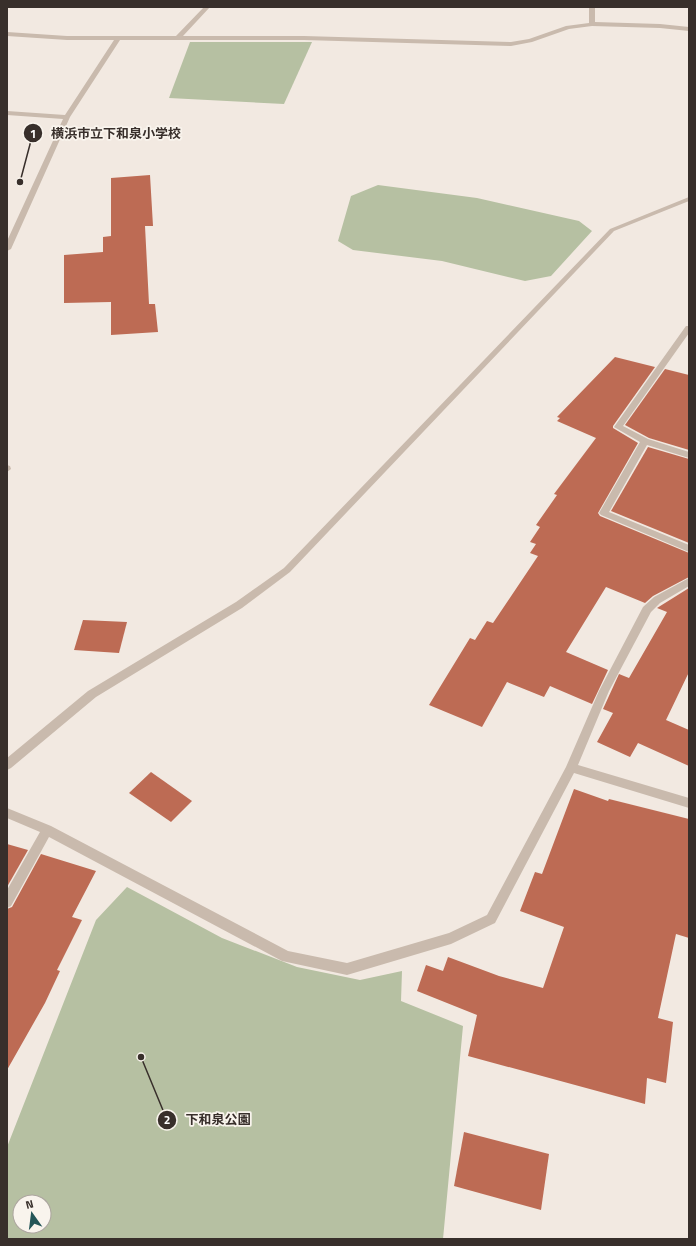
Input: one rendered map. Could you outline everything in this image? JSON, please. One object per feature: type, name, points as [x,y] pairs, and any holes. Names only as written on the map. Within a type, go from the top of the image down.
[{"type":"street","points":[[177,39],[207,7]]},
{"type":"street","points":[[592,7],[592,24]]},
{"type":"street","points":[[7,34],[177,39],[304,38],[511,44],[530,41],[568,27],[592,24],[660,26],[689,30]]},
{"type":"street","points":[[7,249],[67,117],[118,38]]},
{"type":"street","points":[[7,114],[67,117]]},
{"type":"street","points":[[7,765],[92,694],[239,605],[287,570],[612,230],[689,199]]},
{"type":"street","points":[[689,328],[618,427],[645,440],[689,455]]},
{"type":"street","points":[[645,440],[604,513],[689,549]]},
{"type":"street","points":[[7,813],[47,830],[286,957],[347,969],[451,938],[491,919],[571,768],[604,691],[647,610],[657,600],[689,582]]},
{"type":"street","points":[[571,768],[689,803]]},
{"type":"street","points":[[7,902],[47,830]]},
{"type":"green space","points":[[190,42],[312,42],[284,104],[169,98]]},
{"type":"green space","points":[[378,185],[477,198],[579,221],[592,231],[551,276],[525,281],[442,261],[353,250],[338,241],[351,196]]},
{"type":"green space","points":[[127,887],[222,938],[297,967],[360,980],[402,971],[401,1001],[463,1026],[443,1239],[7,1239],[7,1147],[96,920]]},
{"type":"building","points":[[150,175],[153,226],[145,226],[149,304],[155,304],[158,332],[111,335],[111,302],[64,303],[64,255],[103,252],[103,237],[111,236],[111,178]]},
{"type":"building","points":[[615,357],[655,367],[613,426],[613,428],[638,443],[598,513],[600,516],[689,553],[689,577],[653,596],[645,603],[606,587],[566,652],[608,670],[592,704],[550,686],[544,697],[507,682],[482,727],[429,705],[470,638],[475,640],[487,621],[493,623],[538,556],[530,553],[536,544],[530,542],[540,527],[536,525],[557,495],[554,494],[596,438],[557,421],[560,418],[557,417]]},
{"type":"building","points":[[665,369],[689,375],[689,450],[649,438],[625,425]]},
{"type":"building","points":[[648,447],[689,459],[689,543],[611,511]]},
{"type":"building","points":[[689,588],[689,672],[666,720],[689,730],[689,766],[638,743],[630,757],[597,742],[613,713],[603,709],[619,674],[629,678],[667,612],[657,608]]},
{"type":"building","points":[[83,620],[127,622],[119,653],[74,650]]},
{"type":"building","points":[[151,772],[192,801],[171,822],[129,793]]},
{"type":"building","points":[[574,789],[608,801],[609,799],[689,819],[689,938],[676,934],[658,1018],[673,1022],[666,1083],[647,1078],[645,1104],[468,1056],[477,1015],[417,991],[426,965],[443,971],[448,957],[499,976],[543,988],[564,927],[520,911],[535,872],[542,874]]},
{"type":"building","points":[[7,844],[28,850],[7,887]]},
{"type":"building","points":[[41,854],[96,871],[72,917],[82,920],[57,970],[60,971],[45,1003],[7,1070],[7,909],[12,907]]},
{"type":"building","points":[[464,1132],[549,1154],[541,1210],[454,1186]]},
{"type":"place","name":"横浜市立下和泉小学校","points":[[20,182]]},
{"type":"place","name":"下和泉公園","points":[[141,1057]]}]
